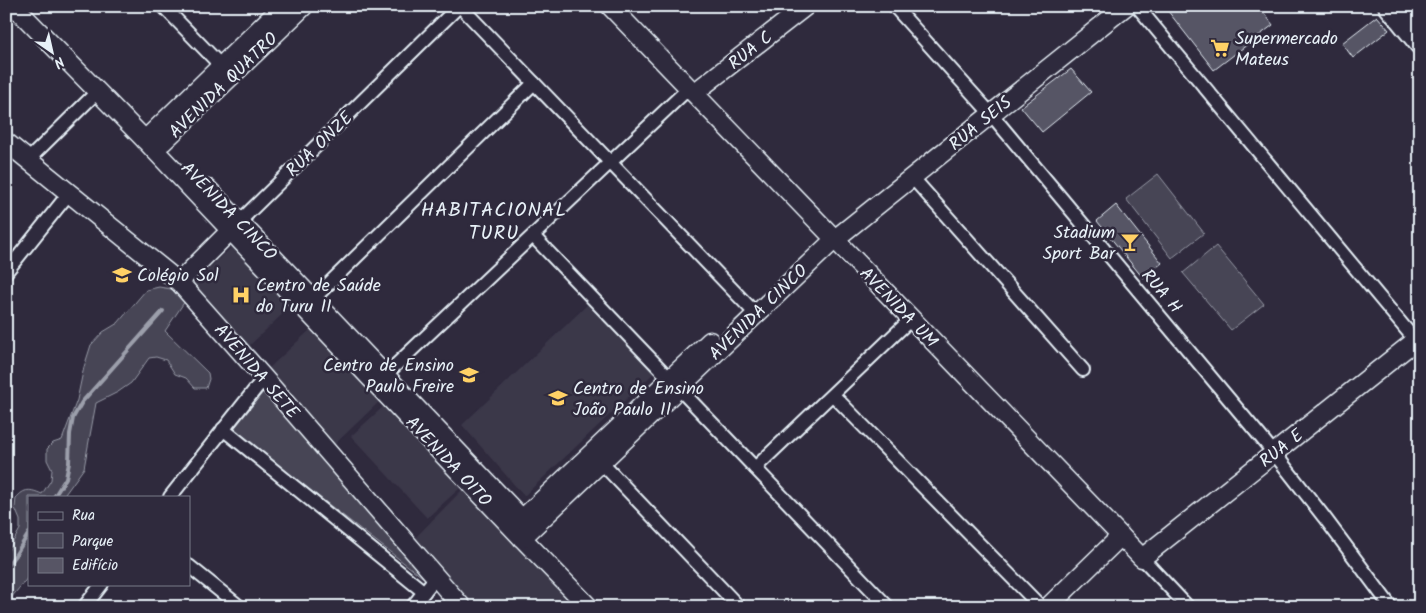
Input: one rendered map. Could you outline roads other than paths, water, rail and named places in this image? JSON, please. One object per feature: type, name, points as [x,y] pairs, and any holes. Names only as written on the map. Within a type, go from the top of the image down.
[{"type":"main road","points":[[1390,6],[1420,44]]},
{"type":"main road","points":[[1408,6],[1420,21]]},
{"type":"street","points":[[163,6],[226,71]]},
{"type":"street","name":"AVENIDA QUATRO","points":[[163,142],[283,6]]},
{"type":"street","name":"AVENIDA QUATRO","points":[[145,140],[304,6]]},
{"type":"street","points":[[459,6],[752,310]]},
{"type":"street","name":"RUA ONZE","points":[[179,282],[459,6]]},
{"type":"street","name":"AVENIDA UM","points":[[610,6],[1188,607]]},
{"type":"street","name":"RUA C","points":[[692,91],[806,6]]},
{"type":"street","name":"RUA H","points":[[894,6],[991,114],[1274,453],[1391,607]]},
{"type":"street","name":"RUA SEIS","points":[[831,235],[912,177],[1126,6]]},
{"type":"street","points":[[1137,6],[1418,341]]},
{"type":"street","name":"AVENIDA OITO","points":[[18,8],[97,92],[234,226],[308,303],[381,380],[522,538],[589,607]]},
{"type":"street","points":[[308,303],[534,83]]},
{"type":"street","points":[[522,538],[522,519],[381,380],[610,162],[692,91]]},
{"type":"street","points":[[29,159],[97,92]]},
{"type":"street","name":"AVENIDA SETE","points":[[6,137],[29,159]]},
{"type":"street","points":[[145,140],[163,142]]},
{"type":"street","name":"AVENIDA SETE","points":[[6,142],[179,282],[462,607]]},
{"type":"street","name":"AVENIDA CINCO","points":[[163,142],[234,226]]},
{"type":"street","points":[[912,177],[1083,370]]},
{"type":"street","points":[[6,272],[70,192]]},
{"type":"street","name":"AVENIDA CINCO","points":[[522,538],[597,457],[831,235]]},
{"type":"street","points":[[533,236],[888,607]]},
{"type":"street","points":[[756,468],[911,320]]},
{"type":"street","name":"RUA E","points":[[1142,558],[1418,341]]},
{"type":"street","points":[[171,496],[264,378]]},
{"type":"street","points":[[832,395],[1040,607]]},
{"type":"street","points":[[224,429],[424,592]]},
{"type":"street","points":[[597,457],[739,607]]},
{"type":"street","name":"AVENIDA CINCO","points":[[522,519],[597,457]]},
{"type":"street","points":[[1048,607],[1121,536]]},
{"type":"street","points":[[190,567],[240,607]]},
{"type":"street","points":[[412,607],[436,577]]},
{"type":"street","points":[[84,607],[100,586]]},
{"type":"waterway","points":[[55,496],[66,478],[73,418],[82,402],[163,311]]},
{"type":"waterway","points":[[6,567],[28,535]]},
{"type":"place","name":"Supermercado Mateus","points":[[1220,48]]},
{"type":"place","name":"Stadium Sport Bar","points":[[1130,242]]},
{"type":"place","name":"Colégio Sol","points":[[122,275]]},
{"type":"place","name":"Centro de Saúde do Turu II","points":[[241,295]]},
{"type":"place","name":"Centro de Ensino Paulo Freire","points":[[469,375]]},
{"type":"place","name":"Centro de Ensino João Paulo II","points":[[558,398]]},
{"type":"district","name":"HABITACIONAL TURU","points":[[494,220]]}]
